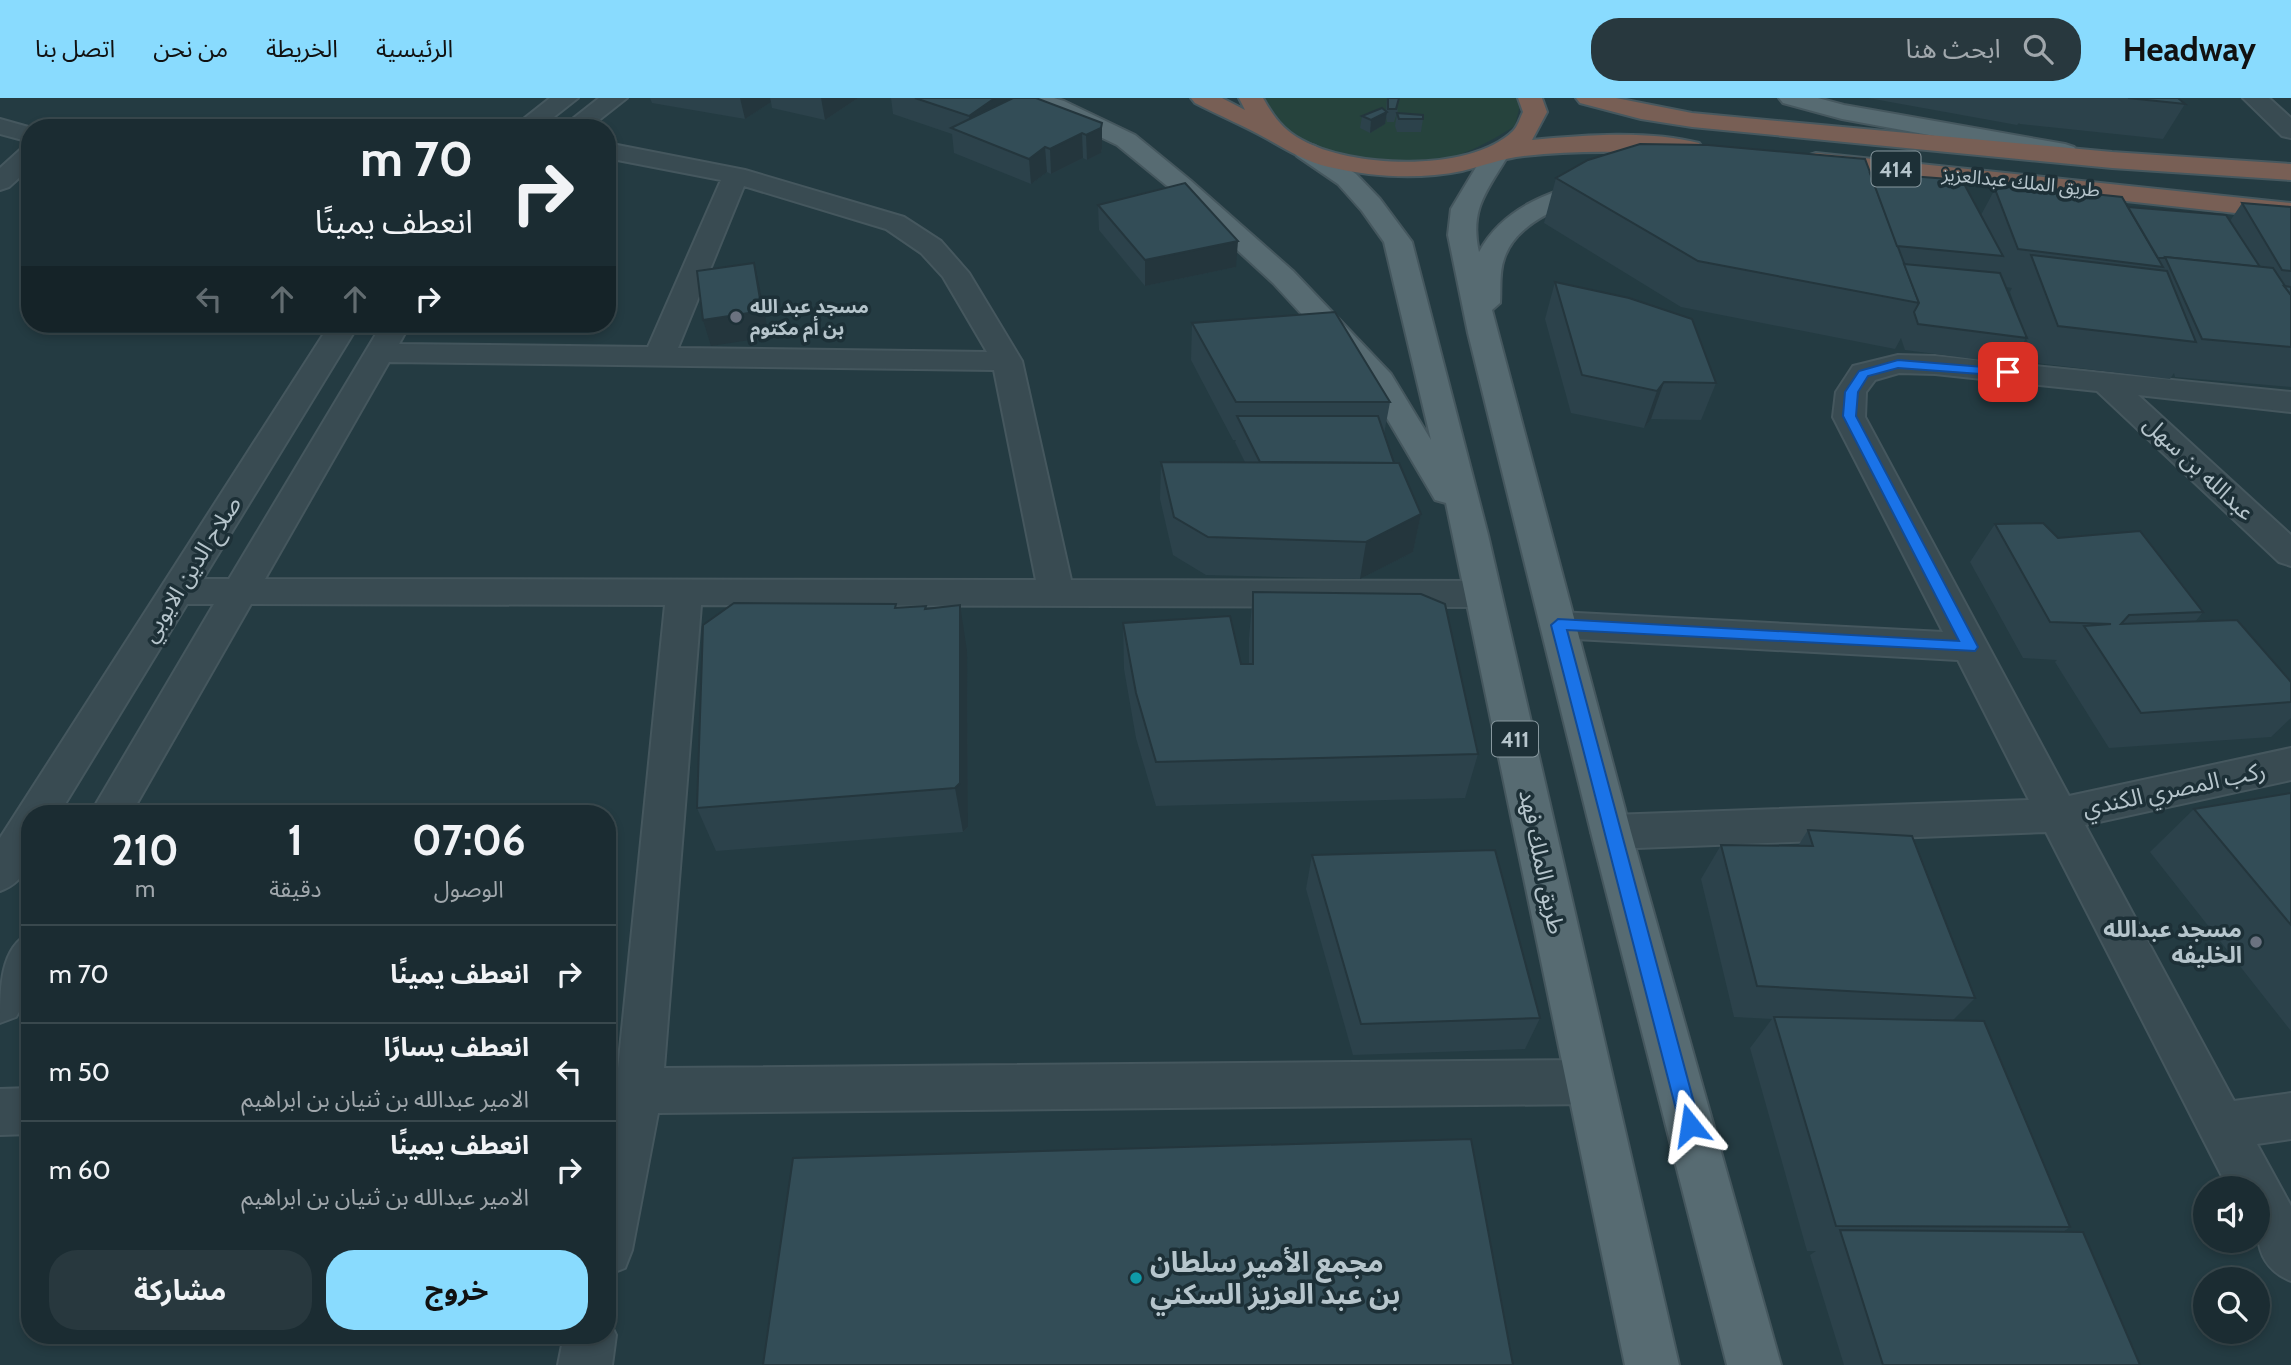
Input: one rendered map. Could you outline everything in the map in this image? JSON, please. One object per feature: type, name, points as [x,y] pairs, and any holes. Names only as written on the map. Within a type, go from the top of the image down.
[{"type":"highway","points":[[1203,98],[1290,142],[1353,165],[1405,170],[1455,166],[1499,152],[1548,144],[1614,144],[1708,150],[1682,135],[1683,126],[1692,120]]},
{"type":"highway","points":[[1251,98],[1255,112],[1290,142]]},
{"type":"highway","points":[[1499,152],[1524,135],[1535,112],[1530,98]]},
{"type":"highway","name":"طريق الملك عبدالعزيز","points":[[1588,98],[1641,112],[1692,120],[2112,160],[2291,172]]},
{"type":"highway","name":"طريق الملك عبدالعزيز","points":[[1934,173],[2291,211]]},
{"type":"main road","points":[[1030,98],[1055,106],[1126,140],[1181,185],[1283,277],[1380,381],[1431,463],[1471,536]]},
{"type":"main road","points":[[1791,98],[1842,112],[2112,160]]},
{"type":"main road","name":"طريق الملك فهد","points":[[1290,142],[1347,179],[1371,205],[1398,242],[1471,536],[1652,1365]]},
{"type":"main road","points":[[1499,152],[1464,209],[1462,235],[1483,332],[1611,832],[1754,1365]]},
{"type":"main road","points":[[1799,167],[1934,173]]},
{"type":"main road","points":[[1483,332],[1490,260],[1503,234],[1533,211],[1578,192],[1623,180]]},
{"type":"street","points":[[537,119],[566,98]]},
{"type":"street","points":[[586,119],[615,98]]},
{"type":"street","points":[[2255,98],[2291,131]]},
{"type":"street","points":[[0,126],[21,132]]},
{"type":"street","points":[[616,152],[736,176],[895,223],[931,247],[955,273],[1007,361],[1056,593]]},
{"type":"street","points":[[0,183],[21,162]]},
{"type":"street","points":[[659,357],[736,176]]},
{"type":"street","name":"صلاح الدين الايوبي","points":[[43,805],[338,333]]},
{"type":"street","points":[[115,805],[390,333]]},
{"type":"street","points":[[378,353],[1007,361]]},
{"type":"street","points":[[2247,1176],[1849,416],[1851,392],[1864,373],[1898,364],[1935,365],[2291,402]]},
{"type":"street","name":"عبدالله بن سهل","points":[[2106,383],[2291,554]]},
{"type":"street","points":[[176,592],[1483,594]]},
{"type":"street","points":[[616,1161],[684,592]]},
{"type":"street","points":[[1558,625],[1970,647]]},
{"type":"street","name":"ركب المصري الكندي","points":[[1611,832],[2057,815],[2291,764]]},
{"type":"street","points":[[0,873],[21,840]]},
{"type":"street","points":[[0,1003],[21,967]]},
{"type":"street","points":[[623,1091],[1590,1082]]},
{"type":"street","points":[[0,1111],[21,1111]]},
{"type":"street","points":[[2219,1126],[2291,1116]]},
{"type":"street","points":[[2270,1217],[2291,1255]]},
{"type":"street","points":[[585,1365],[588,1344]]},
{"type":"green space","points":[[1264,98],[1519,98],[1521,101],[1515,126],[1494,138],[1451,158],[1408,162],[1358,157],[1306,142],[1285,130],[1270,116]]},
{"type":"building","points":[[915,98],[995,98],[969,116]]},
{"type":"building","points":[[1013,98],[1036,98],[1102,123],[1101,128],[1086,135],[1082,133],[1050,149],[1045,147],[1029,159],[951,128]]},
{"type":"building","points":[[1388,98],[1399,98],[1396,109],[1388,109]]},
{"type":"building","points":[[2128,98],[2178,98],[2185,104]]},
{"type":"building","points":[[1382,108],[1387,112],[1371,120],[1362,116]]},
{"type":"building","points":[[1397,113],[1423,115],[1423,119],[1399,119]]},
{"type":"building","points":[[1640,144],[1708,145],[1865,159],[1919,303],[1698,261],[1556,178],[1588,160]]},
{"type":"building","points":[[1870,173],[1962,180],[2003,256],[1897,246]]},
{"type":"building","points":[[1185,183],[1238,241],[1145,260],[1098,205]]},
{"type":"building","points":[[2007,185],[2122,197],[2163,267],[2018,249],[1995,189]]},
{"type":"building","points":[[2242,203],[2291,207],[2291,271],[2282,270]]},
{"type":"building","points":[[2128,207],[2226,215],[2260,267],[2158,258]]},
{"type":"building","points":[[2031,255],[2167,271],[2196,342],[2058,326]]},
{"type":"building","points":[[2165,257],[2273,268],[2291,295],[2291,347],[2202,339]]},
{"type":"building","points":[[754,263],[762,311],[703,320],[697,271]]},
{"type":"building","points":[[1904,264],[2000,273],[2027,338],[1918,324],[1914,312],[1919,303]]},
{"type":"building","points":[[1555,282],[1629,298],[1692,319],[1716,383],[1664,382],[1657,391],[1582,375]]},
{"type":"building","points":[[1335,312],[1390,402],[1236,402],[1192,323]]},
{"type":"building","points":[[1237,416],[1378,416],[1394,463],[1260,462]]},
{"type":"building","points":[[1161,462],[1399,463],[1421,514],[1366,542],[1208,537],[1174,517]]},
{"type":"building","points":[[2043,523],[2058,538],[2140,531],[2203,612],[2129,615],[2121,624],[2237,620],[2291,682],[2291,702],[2141,713],[2084,626],[2111,624],[2050,622],[1995,524]]},
{"type":"building","points":[[1253,592],[1421,594],[1445,604],[1478,754],[1156,762],[1136,693],[1123,623],[1230,616],[1241,664],[1253,664]]},
{"type":"building","points":[[734,603],[896,604],[895,608],[926,606],[925,609],[960,605],[960,783],[955,788],[697,808],[703,625]]},
{"type":"building","points":[[2291,793],[2291,925],[2194,809]]},
{"type":"building","points":[[1808,830],[1912,836],[1975,998],[1757,986],[1721,845],[1813,846]]},
{"type":"building","points":[[1495,850],[1540,1018],[1361,1024],[1312,855]]},
{"type":"building","points":[[1774,1017],[1984,1021],[2070,1227],[1836,1226]]},
{"type":"building","name":"مجمع الأمير سلطان بن عبد العزيز السكني","points":[[1471,1139],[1513,1365],[763,1365],[793,1158]]},
{"type":"building","points":[[1840,1230],[2083,1232],[2140,1365],[1883,1365]]},
{"type":"place","name":"مسجد عبد الله بن أم مكتوم","points":[[736,317]]},
{"type":"place","name":"مسجد عبدالله الخليفه","points":[[2256,942]]},
{"type":"place","name":"مجمع الأمير سلطان بن عبد العزيز السكني","points":[[1136,1278]]},
{"type":"route","points":[[1690,1125],[1558,625],[1970,647],[1849,416],[1851,392],[1864,373],[1898,364],[2008,372]]}]
